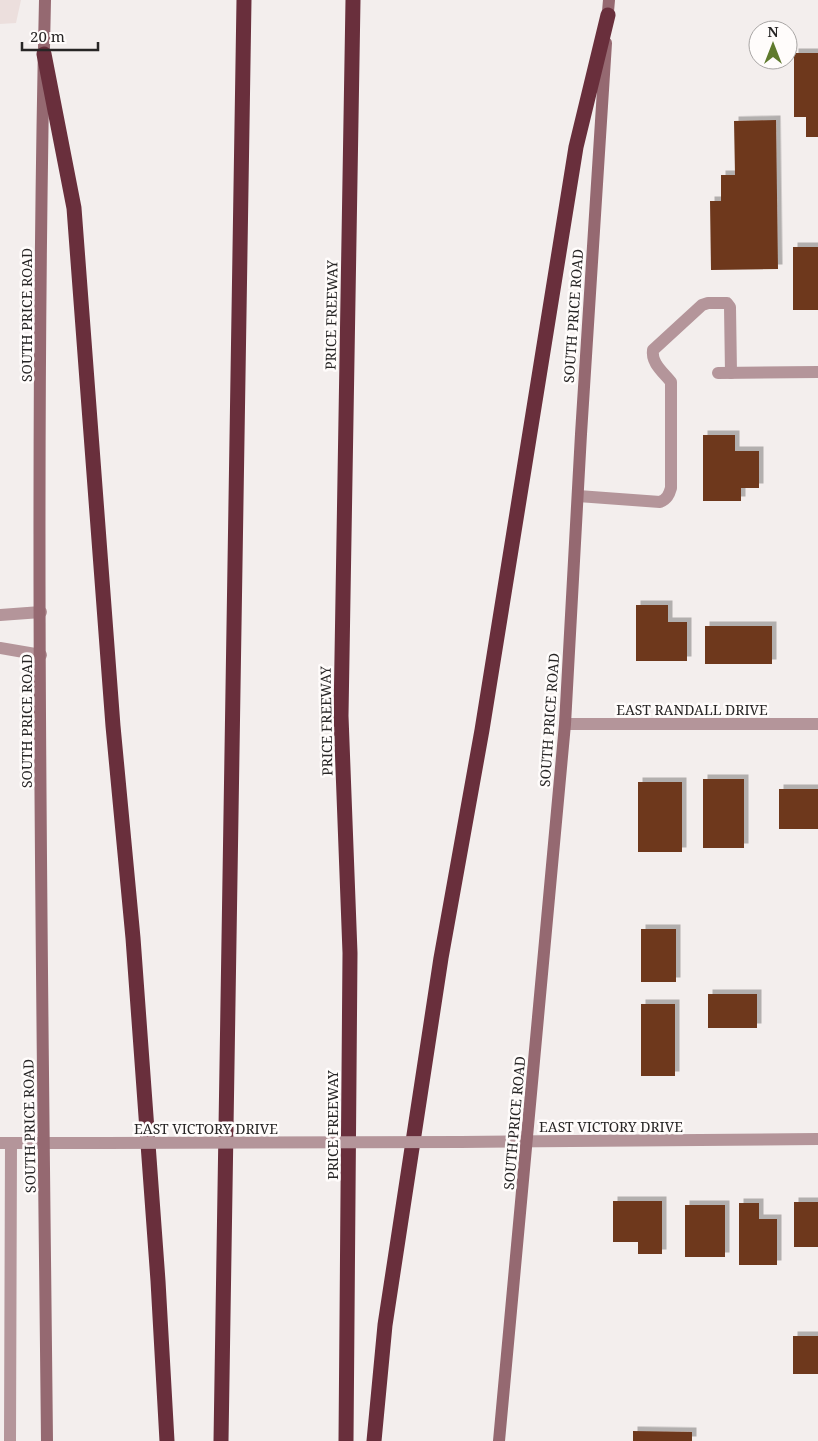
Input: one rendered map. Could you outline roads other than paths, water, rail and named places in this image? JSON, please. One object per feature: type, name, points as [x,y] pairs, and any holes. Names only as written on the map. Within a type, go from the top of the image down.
[{"type":"highway","points":[[221,1441],[244,0]]},
{"type":"highway","name":"PRICE FREEWAY","points":[[346,1441],[350,953],[341,716],[352,0]]},
{"type":"highway","points":[[374,1441],[386,1325],[440,958],[482,730],[576,147],[609,7]]},
{"type":"highway","points":[[44,54],[74,208],[113,726],[133,938],[158,1281],[167,1441]]},
{"type":"main road","name":"SOUTH PRICE ROAD","points":[[45,0],[40,284],[43,1143],[47,1441]]},
{"type":"main road","name":"SOUTH PRICE ROAD","points":[[499,1441],[565,724],[609,7]]},
{"type":"street","points":[[578,496],[660,502],[669,495],[671,488],[671,382],[654,362],[653,350],[702,305],[708,303],[727,303],[730,307],[724,373],[818,372]]},
{"type":"street","points":[[0,615],[41,612]]},
{"type":"street","points":[[0,648],[41,655]]},
{"type":"street","name":"EAST RANDALL DRIVE","points":[[565,724],[818,724]]},
{"type":"street","name":"EAST VICTORY DRIVE","points":[[5,1143],[818,1139]]},
{"type":"street","name":"SOUTH PRICE ROAD","points":[[5,1143],[10,1441]]}]
